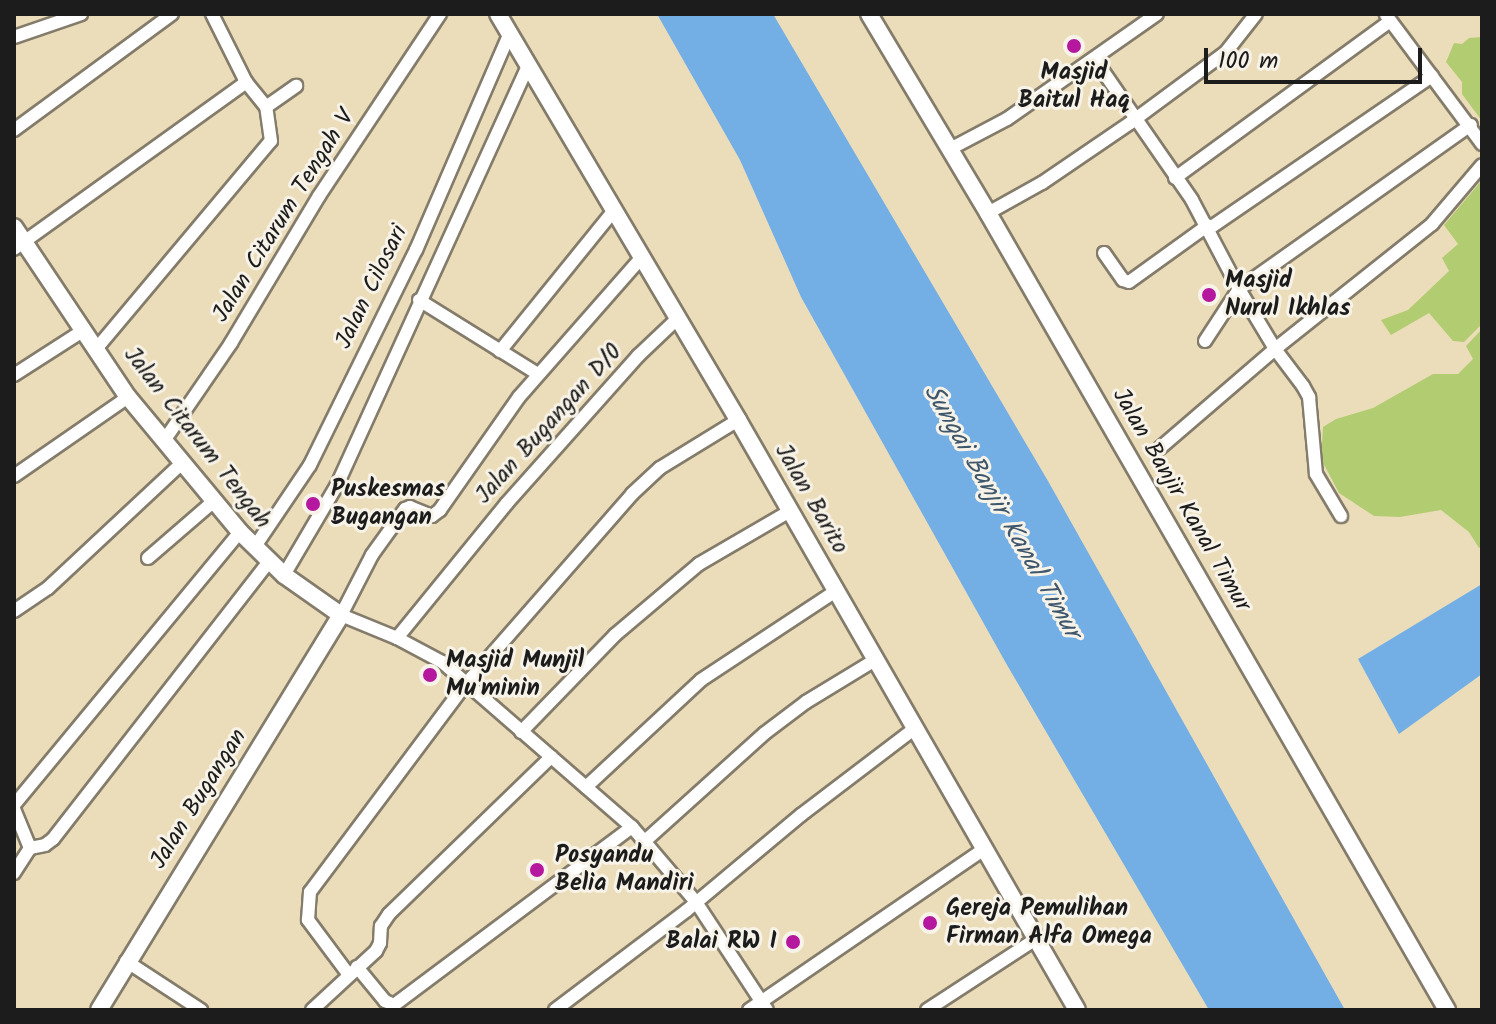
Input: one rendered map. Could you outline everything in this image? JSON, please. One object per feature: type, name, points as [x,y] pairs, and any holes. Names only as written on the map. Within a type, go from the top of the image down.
[{"type":"street","points":[[14,37],[81,14]]},
{"type":"street","points":[[14,130],[172,14]]},
{"type":"street","points":[[97,348],[271,141],[266,107],[246,82],[212,14]]},
{"type":"street","name":"Jalan Citarum Tengah V","points":[[164,441],[231,343],[319,196],[440,14]]},
{"type":"street","name":"Jalan Barito","points":[[498,14],[738,420],[1077,1010]]},
{"type":"street","points":[[950,149],[1007,119],[1157,14]]},
{"type":"street","points":[[988,213],[1042,183],[1226,52],[1256,14]]},
{"type":"street","name":"Jalan Banjir Kanal Timur","points":[[869,15],[988,213],[1447,1010]]},
{"type":"street","points":[[1175,178],[1388,17],[1471,125],[1482,144]]},
{"type":"street","name":"Jalan Cilosari","points":[[254,548],[310,465],[406,270],[510,33]]},
{"type":"street","points":[[1092,62],[1098,64],[1137,118],[1209,227],[1239,289],[1275,349],[1309,397],[1314,466],[1341,516]]},
{"type":"street","name":"Jalan Cilosari","points":[[284,575],[337,485],[529,64]]},
{"type":"street","points":[[1104,253],[1123,280],[1129,282],[1432,76]]},
{"type":"street","points":[[18,246],[246,82]]},
{"type":"street","points":[[266,107],[296,86]]},
{"type":"street","points":[[1205,341],[1239,289],[1471,125]]},
{"type":"street","points":[[460,148],[485,159]]},
{"type":"street","points":[[1160,448],[1275,349],[1432,224],[1482,165]]},
{"type":"street","points":[[500,351],[614,210]]},
{"type":"street","name":"Jalan Citarum Tengah","points":[[14,227],[18,246],[84,330],[128,397],[240,532],[284,575],[341,615]]},
{"type":"street","points":[[642,257],[538,374],[440,510],[432,516],[409,507],[402,513],[372,555],[341,615],[397,638],[442,662],[632,827],[696,902],[764,1005]]},
{"type":"street","points":[[406,270],[428,281]]},
{"type":"street","points":[[419,300],[538,374]]},
{"type":"street","name":"Jalan Bugangan D/0","points":[[397,638],[507,503],[638,356],[678,318]]},
{"type":"street","points":[[14,375],[84,330]]},
{"type":"street","points":[[14,476],[128,397]]},
{"type":"street","points":[[632,827],[394,1005],[385,1001],[353,971],[312,928],[307,900],[465,685],[643,482],[738,420]]},
{"type":"street","points":[[14,611],[48,588],[182,463]]},
{"type":"street","points":[[148,558],[214,501]]},
{"type":"street","points":[[521,732],[615,635],[699,564],[790,511]]},
{"type":"street","points":[[30,848],[14,807],[240,532]]},
{"type":"street","points":[[14,873],[30,848],[53,839],[269,562]]},
{"type":"street","points":[[586,787],[701,680],[836,591]]},
{"type":"street","name":"Jalan Bugangan","points":[[99,1010],[126,961],[341,615]]},
{"type":"street","points":[[645,841],[765,733],[806,702],[875,660]]},
{"type":"street","points":[[555,1010],[914,729]]},
{"type":"street","points":[[312,1010],[379,946],[381,926],[389,914],[551,757]]},
{"type":"street","points":[[749,1010],[764,1005],[984,849]]},
{"type":"street","points":[[927,1010],[1036,939]]},
{"type":"street","points":[[126,961],[201,1010]]},
{"type":"green space","points":[[1482,37],[1482,121],[1462,94],[1462,82],[1446,62],[1454,43],[1462,44],[1469,38]]},
{"type":"green space","points":[[1482,180],[1482,324],[1464,342],[1453,341],[1429,313],[1391,335],[1381,320],[1408,310],[1449,271],[1442,258],[1458,244],[1444,225]]},
{"type":"green space","points":[[1482,329],[1482,546],[1479,548],[1469,532],[1441,510],[1400,517],[1374,516],[1339,493],[1321,459],[1323,427],[1336,419],[1373,408],[1433,374],[1458,374],[1473,359],[1466,346]]},
{"type":"water","name":"Sungai Banjir Kanal Timur","points":[[657,14],[773,14],[1048,481],[1345,1010],[1209,1010],[1007,665],[801,297],[740,160]]},
{"type":"water","points":[[1482,584],[1482,674],[1399,734],[1358,659]]},
{"type":"place","name":"Masjid Baitul Haq","points":[[1074,46]]},
{"type":"place","name":"Masjid Nurul Ikhlas","points":[[1209,295]]},
{"type":"place","name":"Puskesmas Bugangan","points":[[313,504]]},
{"type":"place","name":"Masjid Munjil Mu'minin","points":[[430,675]]},
{"type":"place","name":"Posyandu Belia Mandiri","points":[[537,870]]},
{"type":"place","name":"Gereja Pemulihan Firman Alfa Omega","points":[[930,923]]},
{"type":"place","name":"Balai RW I","points":[[793,942]]}]
